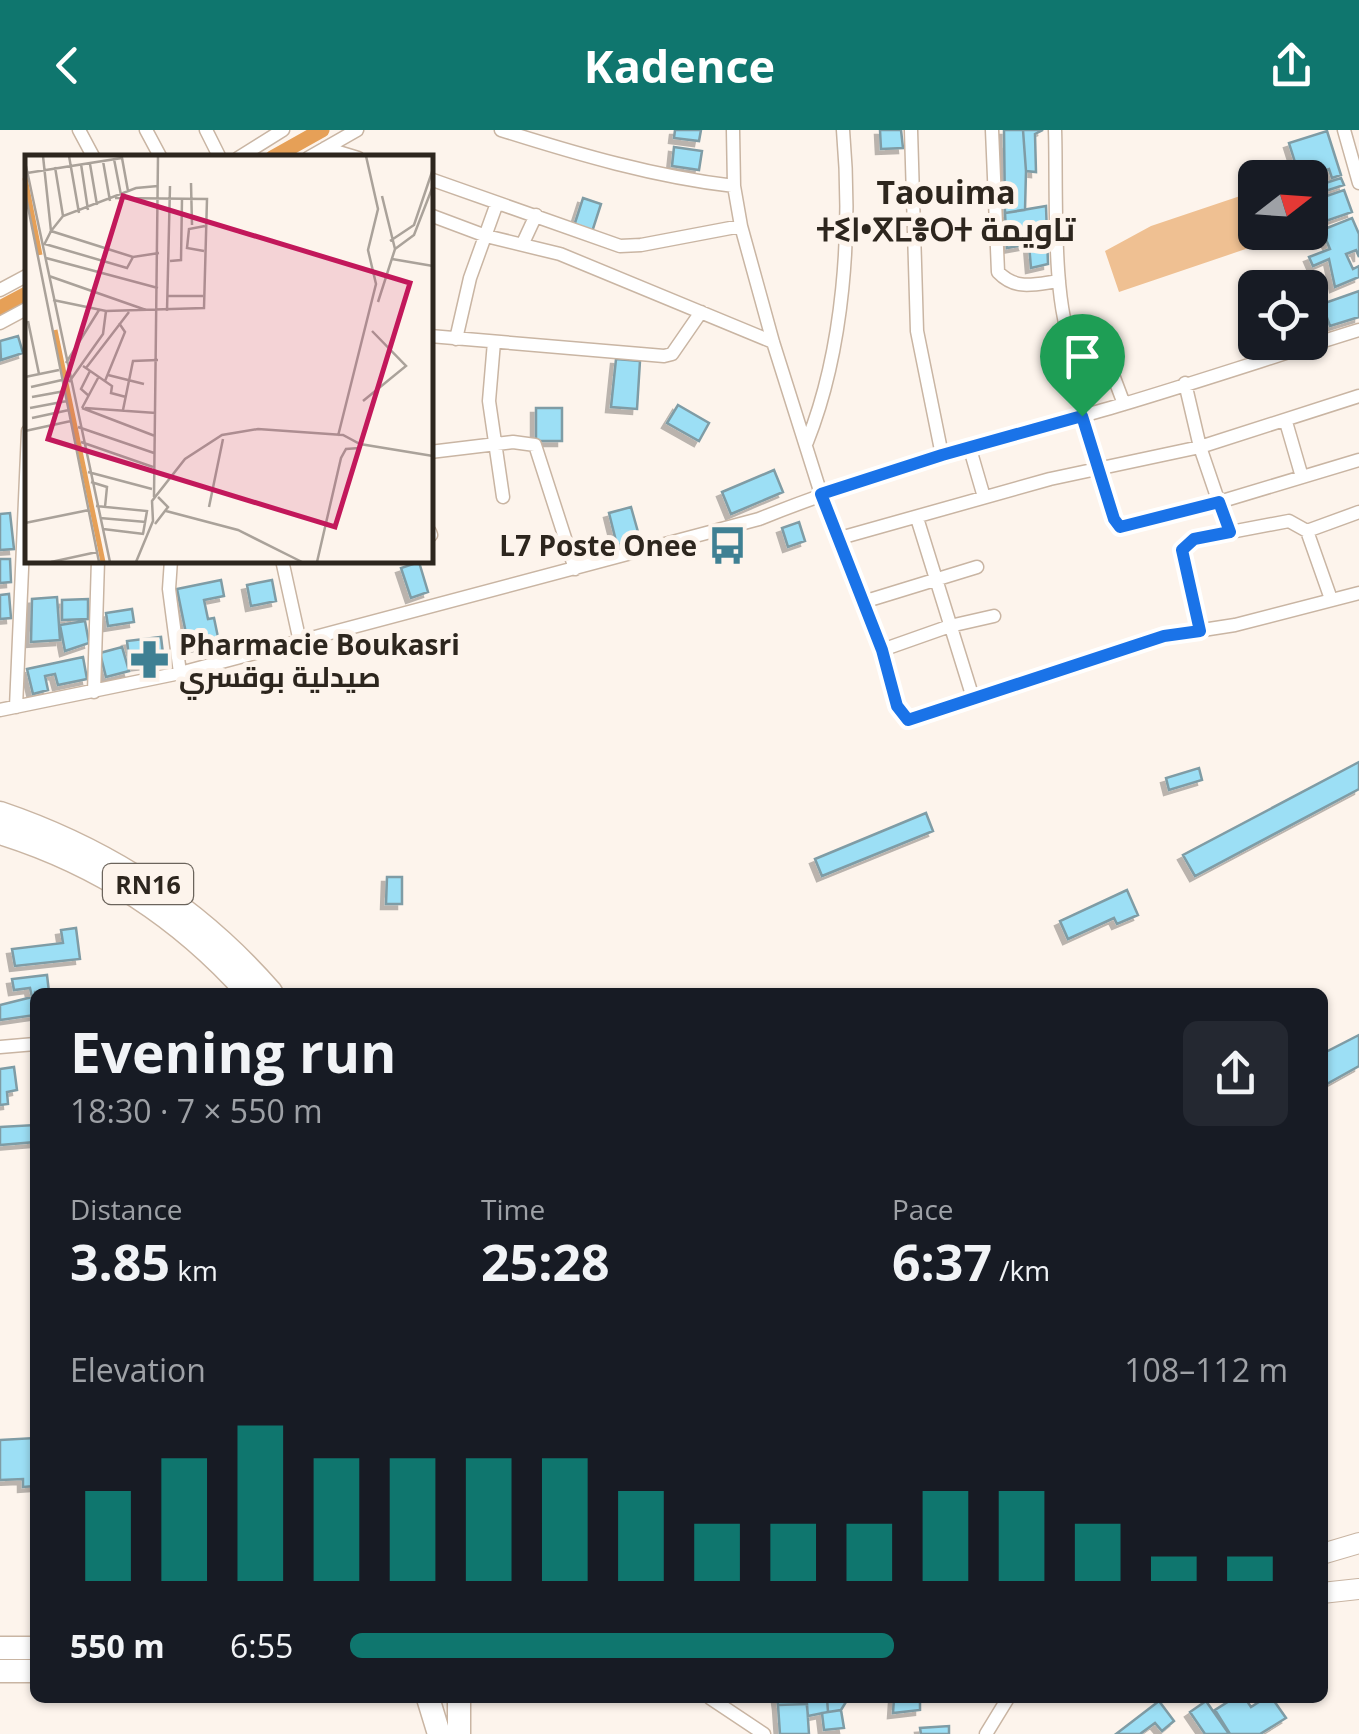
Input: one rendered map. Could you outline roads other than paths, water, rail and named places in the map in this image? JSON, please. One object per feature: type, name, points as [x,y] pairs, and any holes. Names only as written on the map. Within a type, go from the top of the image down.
[{"type":"highway","name":"RN16","points":[[0,813],[82,846],[146,882],[228,946],[267,988]]},
{"type":"highway","name":"RN16","points":[[0,833],[86,867],[140,899],[191,937],[243,988]]},
{"type":"highway","points":[[0,1648],[30,1648]]},
{"type":"highway","points":[[0,1671],[30,1670]]},
{"type":"highway","points":[[430,1703],[439,1734]]},
{"type":"highway","points":[[459,1703],[459,1734]]},
{"type":"main road","points":[[1328,1552],[1359,1543]]},
{"type":"main road","points":[[1328,1592],[1359,1589]]},
{"type":"street","points":[[79,130],[92,155]]},
{"type":"street","points":[[146,130],[159,155]]},
{"type":"street","points":[[206,130],[218,155]]},
{"type":"street","points":[[313,155],[357,130]]},
{"type":"street","points":[[501,130],[640,170],[734,186]]},
{"type":"street","points":[[732,130],[734,186],[741,226],[773,342],[821,494],[882,650],[897,706],[908,720],[1164,636],[1235,626],[1359,593]]},
{"type":"street","points":[[807,442],[822,404],[838,321],[844,244],[843,130]]},
{"type":"street","points":[[911,130],[917,330],[942,455]]},
{"type":"street","points":[[992,130],[998,272],[1018,286],[1060,281]]},
{"type":"street","points":[[1056,130],[1060,281],[1068,338],[1080,350],[1104,351],[1124,404]]},
{"type":"street","points":[[1344,130],[1359,183]]},
{"type":"street","points":[[242,155],[273,133]]},
{"type":"street","points":[[325,148],[348,155]]},
{"type":"street","points":[[432,181],[620,246],[741,226]]},
{"type":"street","points":[[456,339],[470,278],[498,202]]},
{"type":"street","points":[[523,243],[536,215]]},
{"type":"street","points":[[432,216],[486,236],[560,254],[773,342]]},
{"type":"street","points":[[0,290],[25,277]]},
{"type":"street","points":[[0,323],[25,310]]},
{"type":"street","points":[[432,336],[664,356],[672,354],[701,312]]},
{"type":"street","points":[[0,710],[180,673],[759,519],[821,494],[942,455],[1124,404],[1359,330]]},
{"type":"street","points":[[494,342],[489,402],[503,497]]},
{"type":"street","points":[[1186,383],[1200,447],[1230,532]]},
{"type":"street","points":[[840,538],[984,497],[1200,447],[1359,396]]},
{"type":"street","points":[[1082,416],[1114,519],[1120,527],[1359,460]]},
{"type":"street","points":[[1286,422],[1302,477]]},
{"type":"street","points":[[432,452],[494,444],[535,445],[574,569]]},
{"type":"street","points":[[970,449],[984,497]]},
{"type":"street","points":[[16,707],[25,500]]},
{"type":"street","points":[[1307,531],[1359,512]]},
{"type":"street","points":[[917,518],[973,698]]},
{"type":"street","points":[[1200,631],[1182,550],[1194,539],[1289,522],[1307,531],[1331,599]]},
{"type":"street","points":[[94,692],[98,562]]},
{"type":"street","points":[[171,562],[169,588],[180,673]]},
{"type":"street","points":[[282,562],[300,642]]},
{"type":"street","points":[[863,602],[977,567]]},
{"type":"street","points":[[882,650],[950,626],[994,616]]},
{"type":"street","points":[[0,1048],[30,1045]]},
{"type":"street","points":[[718,1703],[764,1734]]},
{"type":"street","points":[[986,1734],[1005,1703]]},
{"type":"waterway","points":[[277,155],[322,130]]},
{"type":"waterway","points":[[0,308],[25,295]]},
{"type":"place","name":"L7 Poste Onee","points":[[727,545]]},
{"type":"place","name":"Pharmacie Boukasri صيدلية بوقسري","points":[[149,660]]},
{"type":"district","name":"Taouima ⵜⵉⵏ•ⴳⵎⴻⵔⵜ تاويمة","points":[[946,210]]}]
